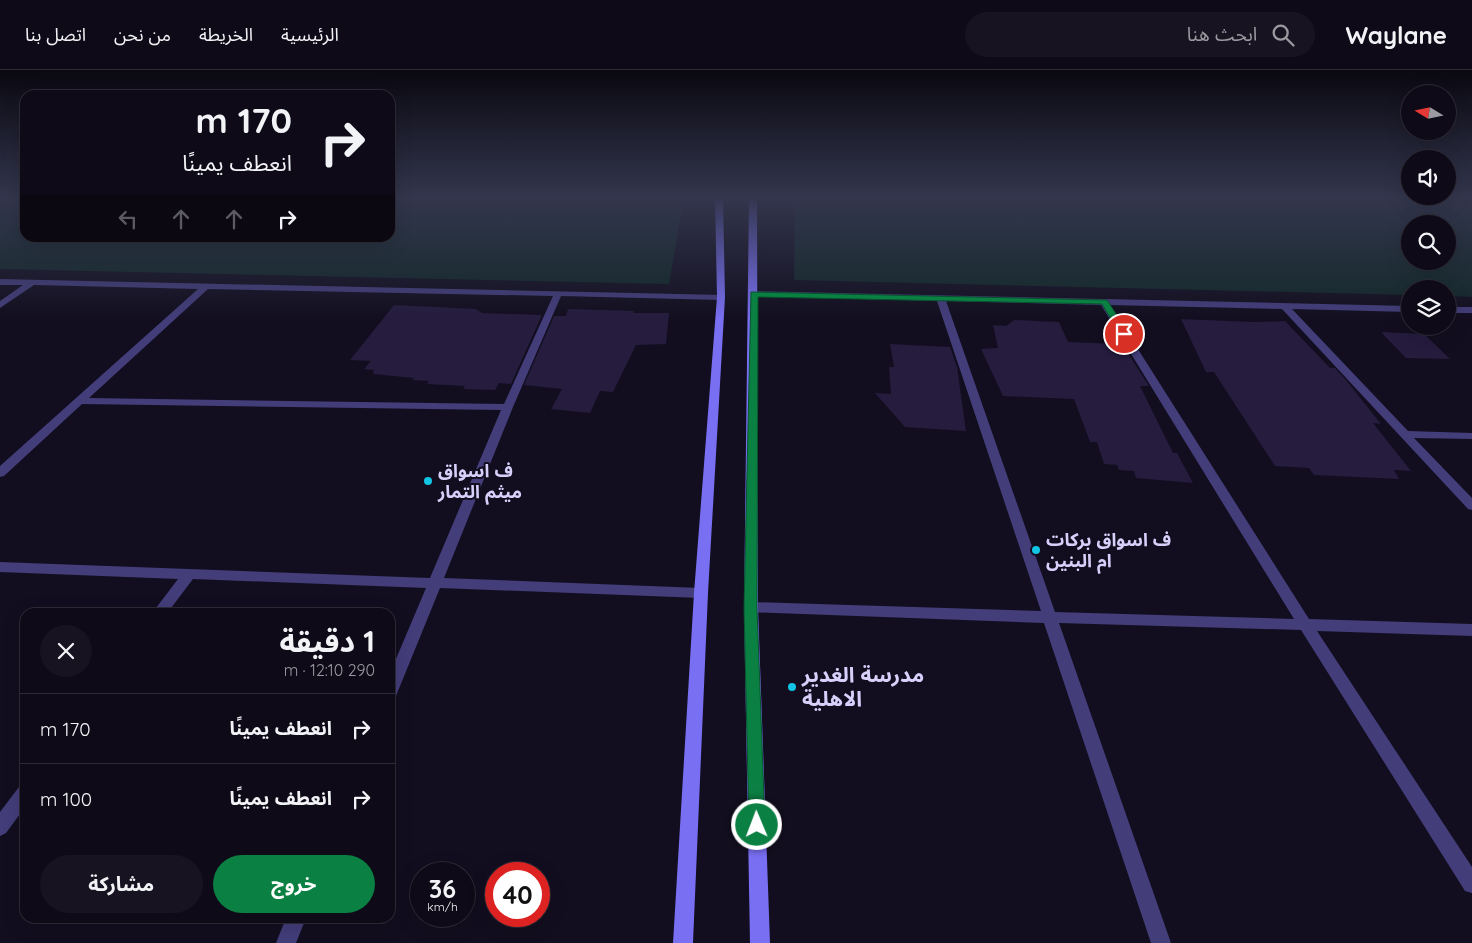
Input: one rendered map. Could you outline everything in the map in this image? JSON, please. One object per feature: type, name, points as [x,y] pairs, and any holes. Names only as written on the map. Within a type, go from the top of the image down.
[{"type":"street","points":[[683,943],[701,593],[721,297],[720,238]]},
{"type":"street","points":[[753,238],[751,608],[760,943]]},
{"type":"street","points":[[0,282],[721,297]]},
{"type":"street","points":[[0,305],[32,283]]},
{"type":"street","points":[[0,473],[206,286]]},
{"type":"street","points":[[395,679],[508,408],[558,294]]},
{"type":"street","points":[[754,294],[1401,309]]},
{"type":"street","points":[[941,299],[1161,943]]},
{"type":"street","points":[[1104,302],[1305,625],[1472,884]]},
{"type":"street","points":[[1285,307],[1472,506]]},
{"type":"street","points":[[1456,310],[1472,310]]},
{"type":"street","points":[[79,401],[508,408]]},
{"type":"street","points":[[1404,434],[1472,436]]},
{"type":"street","points":[[0,567],[701,593]]},
{"type":"street","points":[[163,608],[188,574]]},
{"type":"street","points":[[751,608],[1472,630]]},
{"type":"street","points":[[0,827],[20,800]]},
{"type":"street","points":[[286,943],[294,923]]},
{"type":"green space","points":[[0,238],[20,238],[20,242],[395,242],[395,238],[677,238],[669,284],[0,269]]},
{"type":"green space","points":[[795,238],[1401,238],[1401,270],[1456,270],[1456,238],[1472,238],[1472,297],[1456,296],[1456,280],[1401,280],[1401,295],[794,280]]},
{"type":"building","points":[[394,305],[476,309],[482,313],[542,315],[511,384],[499,383],[495,390],[463,389],[465,386],[427,384],[429,381],[373,374],[374,370],[364,369],[371,361],[350,360]]},
{"type":"building","points":[[568,309],[669,313],[666,344],[636,345],[613,392],[600,391],[590,413],[551,409],[562,389],[524,385],[554,316],[566,316]]},
{"type":"building","points":[[1181,319],[1253,322],[1285,321],[1330,368],[1335,368],[1346,380],[1381,424],[1373,423],[1411,471],[1394,470],[1399,479],[1314,475],[1309,468],[1275,466],[1214,372],[1206,372]]},
{"type":"building","points":[[1014,320],[1059,322],[1068,342],[1117,344],[1120,349],[1126,350],[1149,386],[1140,386],[1173,453],[1177,453],[1193,483],[1136,478],[1134,471],[1119,470],[1117,465],[1104,464],[1097,442],[1090,442],[1074,399],[1003,396],[981,349],[998,348],[993,325],[1006,326]]},
{"type":"building","points":[[1381,332],[1401,333],[1401,335],[1425,335],[1450,359],[1406,358]]},
{"type":"building","points":[[890,344],[950,347],[957,367],[966,431],[905,427],[875,393],[891,394],[889,367],[894,367]]},
{"type":"place","name":"ف اسواق ميثم التمار","points":[[428,481]]},
{"type":"place","name":"ف اسواق بركات ام البنين","points":[[1036,550]]},
{"type":"place","name":"مدرسة الغدير الاهلية","points":[[792,687]]},
{"type":"route","points":[[757,825],[751,608],[754,294],[1104,302],[1124,334]]}]
